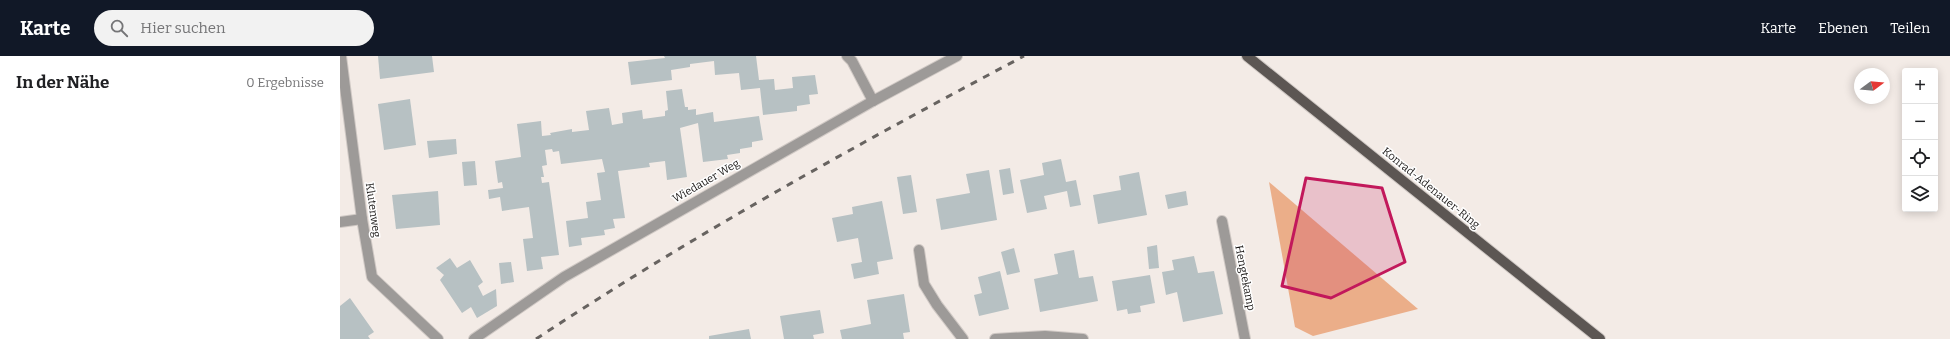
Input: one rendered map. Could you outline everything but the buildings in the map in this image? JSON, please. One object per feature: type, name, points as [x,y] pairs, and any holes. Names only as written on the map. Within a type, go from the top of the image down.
[{"type":"main road","name":"Konrad-Adenauer-Ring","points":[[1247,56],[1600,339]]},
{"type":"street","name":"Klutenweg","points":[[341,56],[362,219],[372,277],[438,339]]},
{"type":"street","points":[[847,56],[873,101]]},
{"type":"street","name":"Wiedauer Weg","points":[[474,339],[564,277],[873,101],[957,56]]},
{"type":"street","points":[[340,222],[362,219]]},
{"type":"street","name":"Hengtekamp","points":[[1222,221],[1245,339]]},
{"type":"street","points":[[919,250],[924,284],[937,305],[963,339]]},
{"type":"street","points":[[995,339],[1045,336],[1084,339]]},
{"type":"highlighted area","points":[[1306,178],[1382,188],[1405,262],[1331,298],[1282,286]]},
{"type":"shaded area","points":[[1269,182],[1418,309],[1313,336],[1295,327]]},
{"type":"railway","points":[[536,339],[655,263],[716,227],[838,157],[1024,56]]}]
